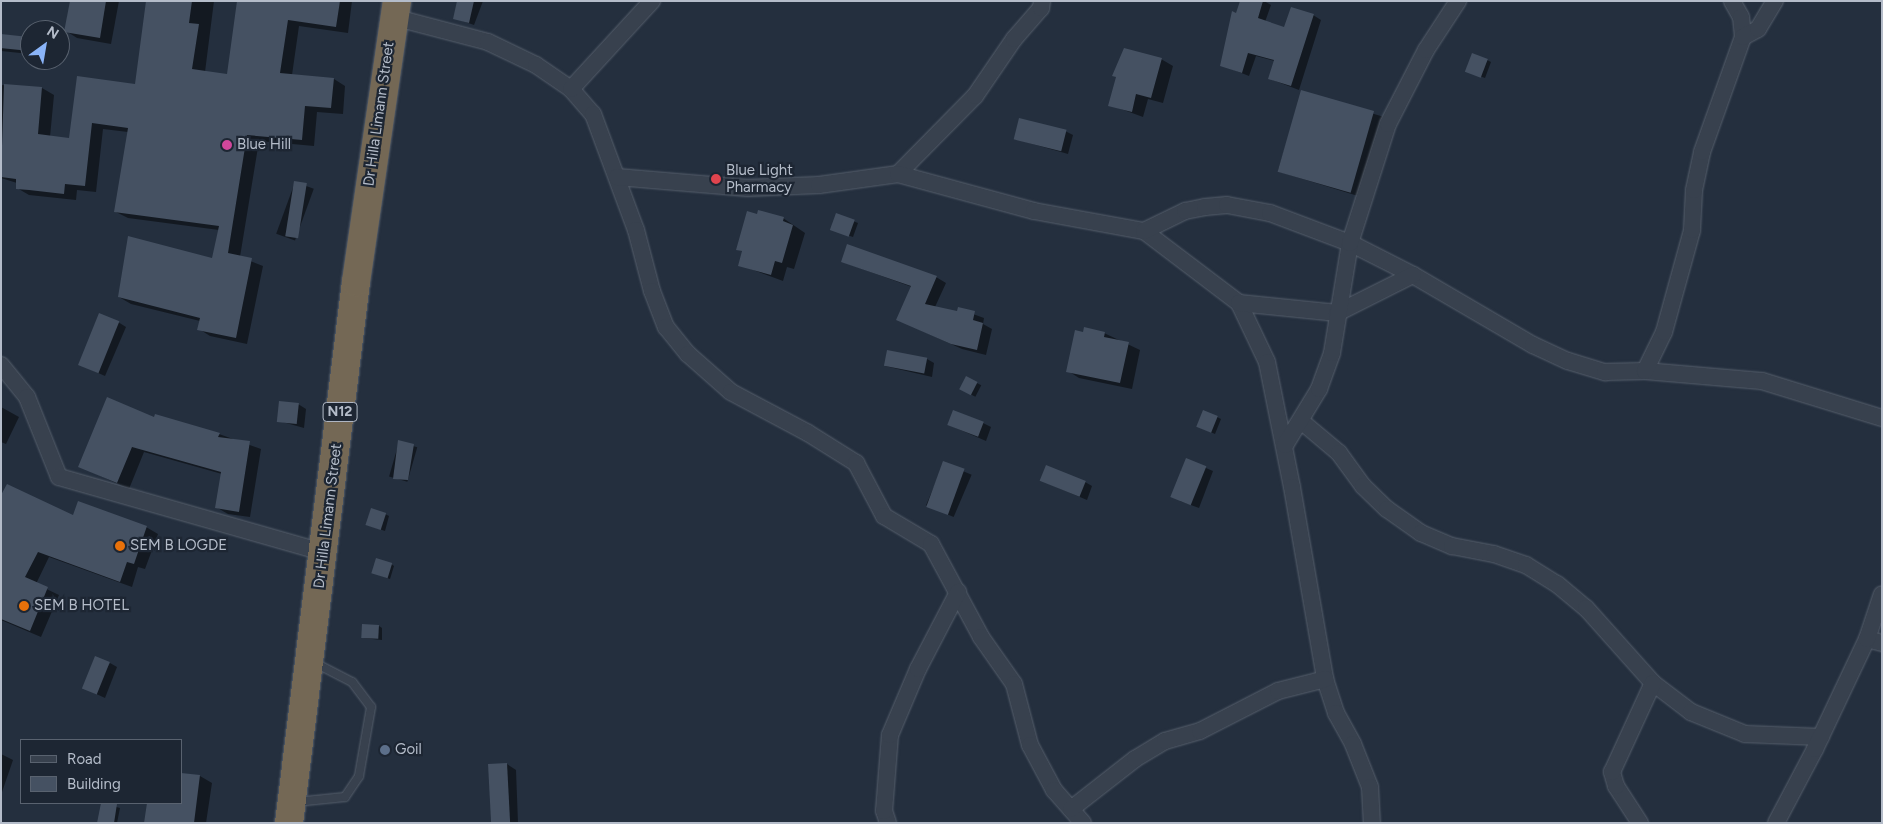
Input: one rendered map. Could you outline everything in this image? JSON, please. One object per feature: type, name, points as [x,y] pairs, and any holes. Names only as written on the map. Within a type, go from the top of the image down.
[{"type":"highway","name":"Dr Hilla Limann Street","points":[[290,813],[311,661],[356,282],[395,9]]},
{"type":"street","points":[[571,89],[652,1]]},
{"type":"street","points":[[1285,445],[1301,422],[1319,389],[1332,353],[1337,313],[1350,243],[1388,124],[1426,50],[1458,1]]},
{"type":"street","points":[[1645,370],[1664,332],[1692,230],[1694,190],[1702,152],[1743,37],[1741,17],[1732,1]]},
{"type":"street","points":[[1743,37],[1758,28],[1775,1]]},
{"type":"street","points":[[898,174],[975,96],[1014,39],[1045,4]]},
{"type":"street","points":[[395,9],[488,42],[536,65],[571,89],[593,114],[617,177],[666,327],[688,354],[731,392],[816,437],[856,463],[884,516],[921,535],[931,544],[982,637],[1014,684],[1030,744],[1054,790],[1083,823]]},
{"type":"street","points":[[617,177],[748,188],[819,185],[898,174],[1034,211],[1144,231],[1238,303],[1267,362],[1285,445],[1325,679],[1336,713],[1353,744],[1370,787],[1372,823]]},
{"type":"street","points":[[1144,231],[1185,211],[1227,205],[1270,213],[1350,243],[1413,275],[1533,345],[1568,361],[1605,372],[1645,370],[1762,381],[1882,418]]},
{"type":"street","points":[[1238,303],[1337,313],[1413,275]]},
{"type":"street","points":[[1,365],[27,398],[59,477],[323,552]]},
{"type":"street","points":[[1301,422],[1334,448],[1363,486],[1387,509],[1421,533],[1452,546],[1494,554],[1526,565],[1557,584],[1586,608],[1653,683],[1691,712],[1745,734],[1821,737]]},
{"type":"street","points":[[888,823],[884,811],[890,735],[918,669],[958,592]]},
{"type":"street","points":[[1776,823],[1874,641],[1882,594]]},
{"type":"street","points":[[1071,809],[1135,759],[1165,741],[1200,731],[1278,691],[1325,679]]},
{"type":"street","points":[[1640,823],[1616,786],[1612,772],[1653,683]]},
{"type":"lane","points":[[290,813],[345,797],[359,776],[371,707],[352,682],[311,661]]},
{"type":"building","points":[[70,1],[106,1],[100,38],[70,33],[70,20],[66,20]]},
{"type":"building","points":[[146,1],[192,1],[189,23],[199,24],[192,69],[227,74],[237,1],[340,1],[336,27],[288,20],[280,73],[334,78],[331,108],[305,106],[302,140],[247,135],[228,253],[252,258],[236,338],[197,330],[200,318],[118,297],[128,236],[212,258],[219,226],[114,212],[128,128],[92,123],[85,186],[65,184],[64,194],[16,189],[16,179],[1,177],[4,84],[42,87],[38,134],[69,138],[77,76],[135,84]]},
{"type":"building","points":[[457,1],[474,1],[469,23],[453,19]]},
{"type":"building","points":[[1240,1],[1263,1],[1258,18],[1284,27],[1291,7],[1314,14],[1291,86],[1268,79],[1274,60],[1248,53],[1242,73],[1220,66],[1232,11],[1236,13]]},
{"type":"building","points":[[1,34],[20,36],[20,50],[1,48]]},
{"type":"building","points":[[1124,48],[1162,58],[1151,98],[1136,94],[1132,112],[1108,106],[1116,77],[1112,76]]},
{"type":"building","points":[[1472,53],[1488,59],[1481,78],[1465,72]]},
{"type":"building","points":[[1301,90],[1374,111],[1351,193],[1278,172]]},
{"type":"building","points":[[1019,118],[1067,130],[1061,151],[1014,139]]},
{"type":"building","points":[[294,181],[307,183],[298,238],[285,236]]},
{"type":"building","points":[[758,210],[784,217],[783,221],[793,225],[782,263],[775,261],[771,275],[738,266],[742,251],[736,250],[747,211],[757,214]]},
{"type":"building","points":[[836,213],[855,220],[849,237],[830,230]]},
{"type":"building","points":[[847,244],[937,276],[925,304],[957,311],[958,307],[975,311],[973,320],[983,323],[977,350],[951,344],[896,320],[911,286],[841,262]]},
{"type":"building","points":[[99,313],[119,321],[98,373],[78,365]]},
{"type":"building","points":[[1084,327],[1105,332],[1104,337],[1129,342],[1120,383],[1066,372],[1075,330],[1083,332]]},
{"type":"building","points":[[887,350],[927,358],[924,374],[884,366]]},
{"type":"building","points":[[966,376],[978,382],[971,395],[959,389]]},
{"type":"building","points":[[107,397],[154,417],[155,414],[220,433],[218,437],[250,441],[239,512],[215,508],[221,472],[132,447],[117,483],[78,467]]},
{"type":"building","points":[[279,401],[299,403],[297,424],[277,422]]},
{"type":"building","points":[[953,410],[984,422],[978,437],[947,425]]},
{"type":"building","points":[[1203,410],[1218,416],[1211,433],[1196,427]]},
{"type":"building","points":[[398,440],[414,444],[408,480],[393,479]]},
{"type":"building","points":[[1186,458],[1206,466],[1191,505],[1170,497]]},
{"type":"building","points":[[943,461],[965,469],[948,515],[926,507]]},
{"type":"building","points":[[1046,465],[1086,481],[1080,497],[1040,481]]},
{"type":"building","points":[[7,484],[73,515],[78,501],[147,526],[134,564],[127,562],[120,582],[38,552],[25,577],[48,587],[30,631],[1,619],[1,495]]},
{"type":"building","points":[[371,508],[386,513],[381,530],[365,525]]},
{"type":"building","points":[[376,558],[392,563],[388,578],[371,573]]},
{"type":"building","points":[[362,624],[379,625],[378,639],[361,638]]},
{"type":"building","points":[[95,656],[110,662],[97,694],[82,688]]},
{"type":"building","points":[[507,763],[510,823],[491,823],[488,764]]},
{"type":"building","points":[[182,773],[200,775],[194,823],[144,823],[147,804],[182,804]]},
{"type":"building","points":[[101,804],[117,804],[114,823],[97,823]]},
{"type":"place","name":"Blue Hill","points":[[227,145]]},
{"type":"place","name":"Blue Light Pharmacy","points":[[716,179]]},
{"type":"place","name":"SEM B LOGDE","points":[[120,546]]},
{"type":"place","name":"SEM B HOTEL","points":[[24,606]]},
{"type":"place","name":"Goil","points":[[385,750]]}]
